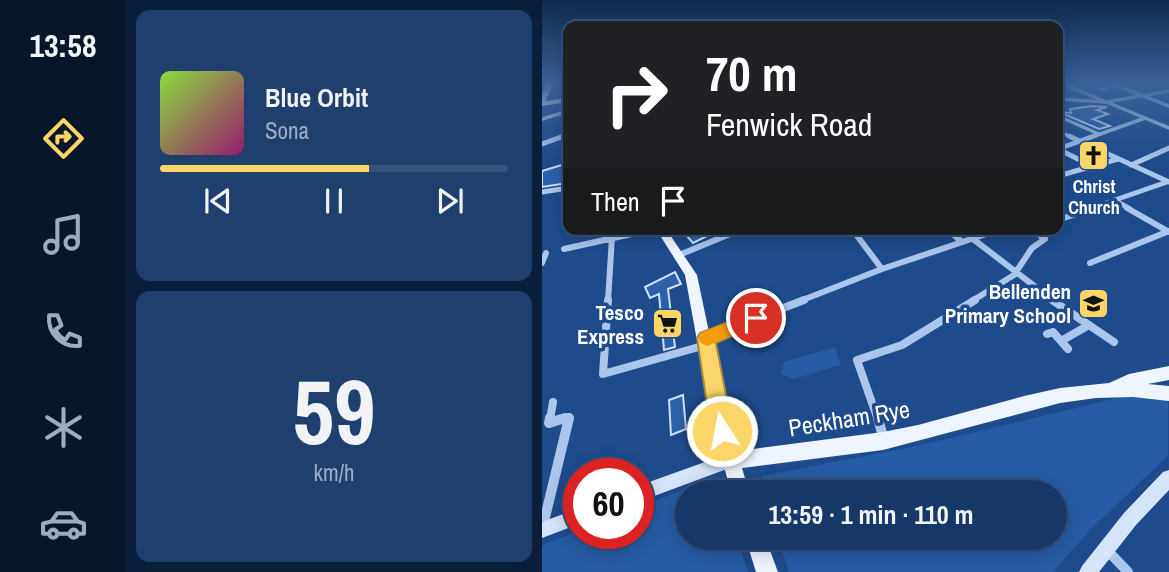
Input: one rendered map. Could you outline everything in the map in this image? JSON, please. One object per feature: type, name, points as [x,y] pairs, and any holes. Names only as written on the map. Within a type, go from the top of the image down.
[{"type":"main road","points":[[665,235],[691,275],[706,342],[717,411],[736,480]]},
{"type":"main road","name":"Peckham Rye","points":[[730,461],[884,441],[1026,404],[1110,389],[1129,381],[1167,377]]},
{"type":"main road","name":"Peckham Rye","points":[[1110,389],[1168,394]]},
{"type":"main road","points":[[759,550],[767,572]]},
{"type":"street","points":[[1122,109],[1168,128]]},
{"type":"street","points":[[542,119],[563,113]]},
{"type":"street","points":[[1063,118],[1099,134]]},
{"type":"street","points":[[1063,147],[1145,118]]},
{"type":"street","points":[[1063,133],[1168,182]]},
{"type":"street","points":[[542,144],[563,137]]},
{"type":"street","points":[[1131,165],[1168,148]]},
{"type":"street","points":[[1063,152],[1092,167]]},
{"type":"street","points":[[1063,175],[1118,159]]},
{"type":"street","points":[[1063,218],[1168,182]]},
{"type":"street","points":[[542,192],[563,189]]},
{"type":"street","points":[[1114,200],[1168,232]]},
{"type":"street","points":[[1090,263],[1168,232]]},
{"type":"street","points":[[564,249],[622,235]]},
{"type":"street","points":[[679,255],[727,235]]},
{"type":"street","points":[[857,235],[882,268]]},
{"type":"street","points":[[954,235],[962,242]]},
{"type":"street","points":[[611,237],[603,374],[706,342],[882,268],[984,235]]},
{"type":"street","points":[[884,441],[872,395],[857,360],[910,341],[1020,271],[1027,251],[1045,239],[1040,235]]},
{"type":"street","points":[[973,239],[1014,275],[1065,306],[1114,342]]},
{"type":"street","points":[[542,263],[544,253]]},
{"type":"street","points":[[1061,341],[1089,325]]},
{"type":"street","points":[[1047,334],[1054,332],[1068,349]]},
{"type":"street","points":[[542,530],[569,417],[549,423],[553,402]]},
{"type":"street","name":"Peckham Rye","points":[[654,488],[730,461]]},
{"type":"street","points":[[1088,572],[1105,548],[1168,478]]},
{"type":"street","points":[[542,530],[563,522]]},
{"type":"street","points":[[1105,548],[1128,572]]},
{"type":"shaded area","points":[[835,347],[841,365],[793,379],[781,374],[784,362]]},
{"type":"shaded area","points":[[1145,395],[1168,400],[1168,456],[1089,531],[1053,572],[789,572],[781,550],[1067,550],[1067,480],[762,480],[762,476],[921,445],[1121,397]]},
{"type":"shaded area","points":[[675,493],[675,550],[741,550],[748,572],[542,572],[542,545],[563,537],[563,549],[654,549],[654,501]]},
{"type":"building","points":[[1070,109],[1101,109],[1097,110],[1108,114],[1093,119],[1110,126],[1099,129],[1063,114],[1071,113]]},
{"type":"building","points":[[563,165],[563,184],[542,187],[542,171]]},
{"type":"building","points":[[686,235],[709,235],[693,243]]},
{"type":"building","points":[[675,272],[681,284],[668,289],[675,347],[664,350],[659,294],[650,298],[645,287]]},
{"type":"building","points":[[683,395],[686,429],[671,435],[669,400]]},
{"type":"slow traffic","points":[[707,338],[734,327]]},
{"type":"place","name":"Christ Church","points":[[1094,155]]},
{"type":"place","name":"Bellenden Primary School","points":[[1094,303]]},
{"type":"place","name":"Tesco Express","points":[[667,324]]},
{"type":"route","points":[[722,431],[706,338],[756,318]]}]
